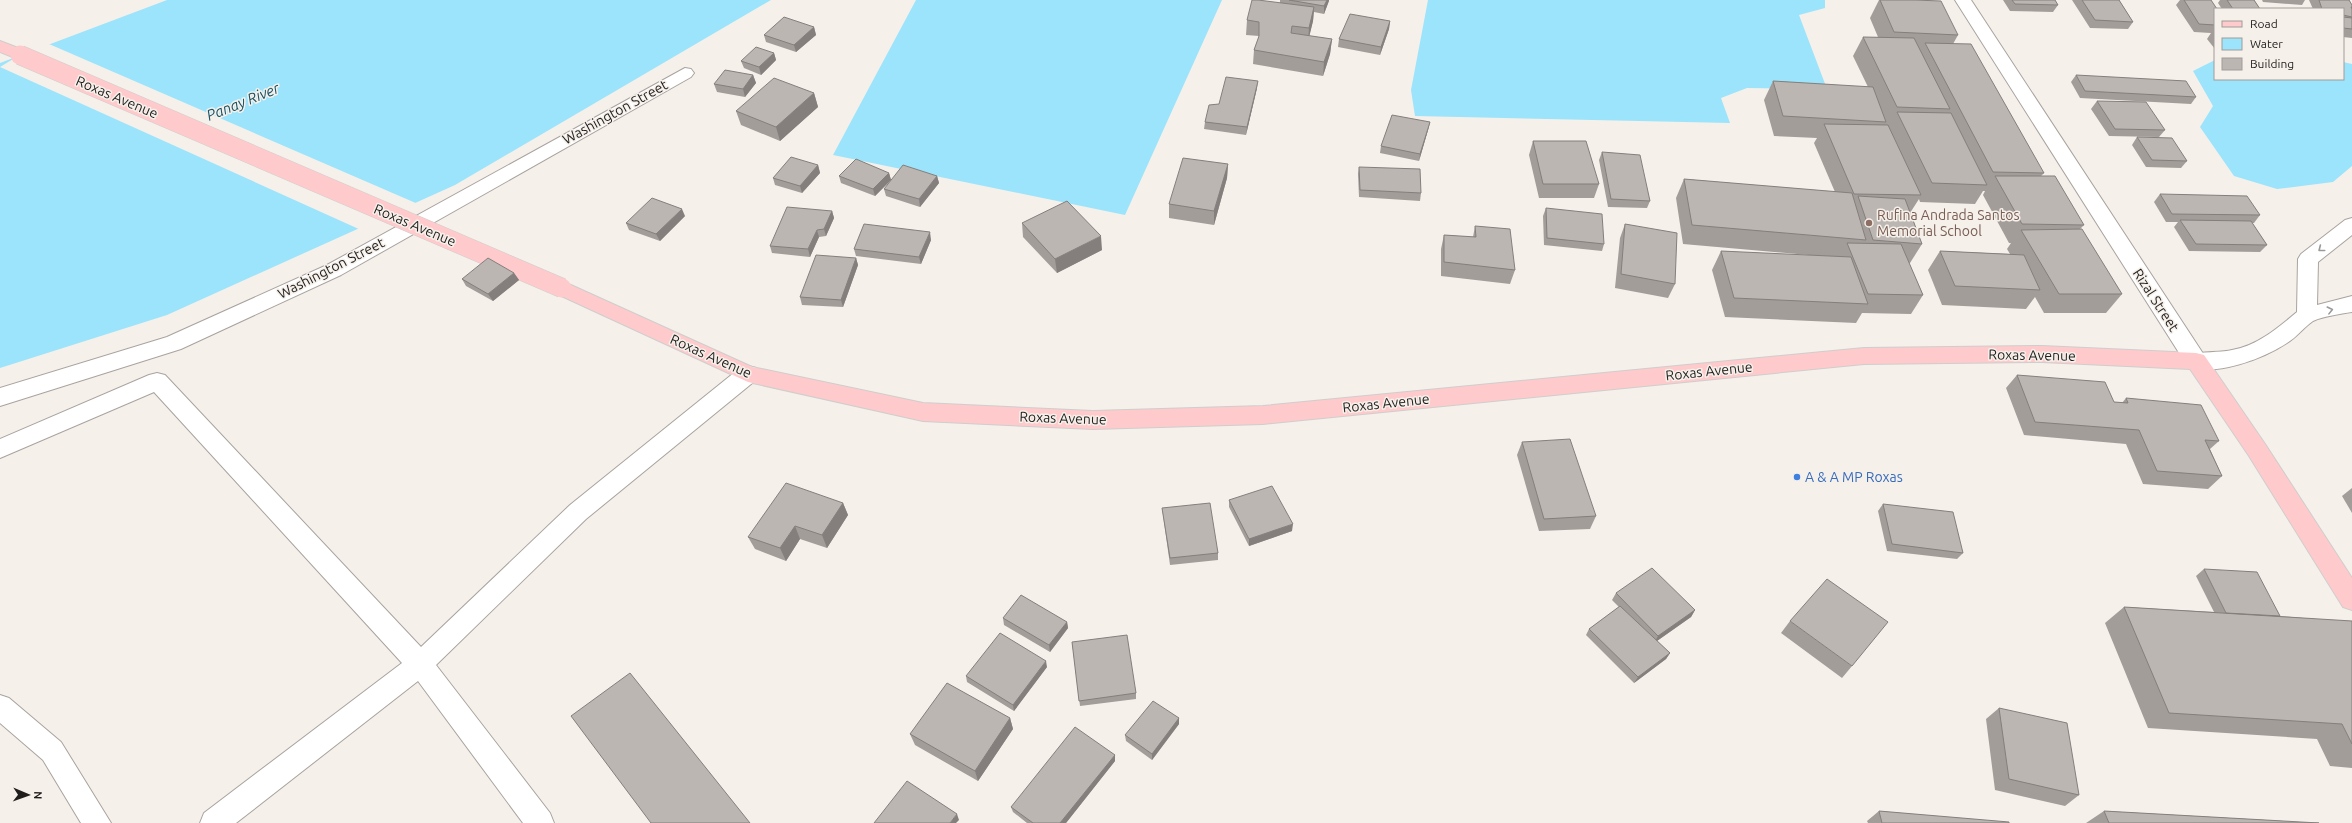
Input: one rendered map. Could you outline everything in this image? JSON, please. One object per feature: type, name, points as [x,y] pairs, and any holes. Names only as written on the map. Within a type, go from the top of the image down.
[{"type":"main road","name":"Roxas Avenue","points":[[0,46],[562,288],[748,374],[923,412],[1093,420],[1263,415],[1864,356],[2042,354],[2196,361]]},
{"type":"main road","name":"Rizal Street","points":[[2196,361],[2258,450],[2352,598]]},
{"type":"street","name":"Rizal Street","points":[[1963,0],[2196,361]]},
{"type":"street","name":"Washington Street","points":[[0,397],[174,343],[334,270],[686,73]]},
{"type":"street","points":[[2307,315],[2308,259],[2352,225]]},
{"type":"street","points":[[2196,361],[2234,358],[2262,348],[2281,337],[2307,315],[2352,304]]},
{"type":"street","points":[[214,823],[420,664],[578,512],[748,374]]},
{"type":"street","points":[[0,449],[157,381],[420,664],[540,823]]},
{"type":"street","points":[[0,707],[52,751],[98,823]]},
{"type":"water","name":"Panay River","points":[[167,0],[771,0],[455,185],[167,315],[0,368],[0,63]]},
{"type":"water","points":[[916,0],[1222,0],[1125,215],[833,155]]},
{"type":"water","points":[[1428,0],[1825,0],[1825,8],[1799,15],[1827,89],[1747,88],[1721,98],[1730,123],[1415,116],[1411,90]]},
{"type":"water","points":[[2214,60],[2214,80],[2344,80],[2344,62],[2352,64],[2352,166],[2333,182],[2277,189],[2234,176],[2200,127],[2213,106],[2193,71]]},
{"type":"pier","points":[[49,44],[418,204],[361,230],[0,67],[23,53]]},
{"type":"building","points":[[1252,0],[1314,7],[1309,28],[1292,26],[1291,33],[1332,39],[1324,62],[1254,50],[1259,36],[1259,22],[1247,20]]},
{"type":"building","points":[[1289,0],[1327,0],[1324,6]]},
{"type":"building","points":[[1880,0],[1941,1],[1958,35],[1894,32]]},
{"type":"building","points":[[2012,0],[2055,0],[2058,5],[2015,4]]},
{"type":"building","points":[[2082,0],[2119,0],[2133,22],[2095,20]]},
{"type":"building","points":[[2184,0],[2211,0],[2216,8],[2214,8],[2214,25],[2199,24]]},
{"type":"building","points":[[2227,0],[2254,0],[2259,8],[2232,8]]},
{"type":"building","points":[[2319,0],[2349,0],[2352,5],[2352,17],[2344,15],[2344,8],[2322,8]]},
{"type":"building","points":[[1350,14],[1390,21],[1381,47],[1339,39]]},
{"type":"building","points":[[784,17],[814,27],[794,45],[764,35]]},
{"type":"building","points":[[2344,17],[2352,18],[2352,29],[2344,28]]},
{"type":"building","points":[[1863,37],[1914,38],[1950,109],[1897,107]]},
{"type":"building","points":[[1925,43],[1971,44],[2044,173],[1993,172]]},
{"type":"building","points":[[756,47],[774,53],[759,67],[741,61]]},
{"type":"building","points":[[725,70],[753,75],[743,89],[714,84]]},
{"type":"building","points":[[2076,75],[2186,81],[2196,97],[2085,91]]},
{"type":"building","points":[[1226,77],[1258,81],[1247,127],[1205,122],[1209,105],[1219,104]]},
{"type":"building","points":[[774,78],[814,93],[776,127],[736,111]]},
{"type":"building","points":[[1773,81],[1873,87],[1886,122],[1783,116]]},
{"type":"building","points":[[2097,101],[2146,102],[2165,130],[2115,129]]},
{"type":"building","points":[[1897,112],[1951,113],[1987,185],[1932,183]]},
{"type":"building","points":[[1392,115],[1430,122],[1420,154],[1381,146]]},
{"type":"building","points":[[1824,124],[1888,125],[1921,195],[1854,194]]},
{"type":"building","points":[[2137,137],[2172,138],[2187,161],[2152,160]]},
{"type":"building","points":[[1533,141],[1586,141],[1599,184],[1543,184]]},
{"type":"building","points":[[1602,152],[1640,155],[1650,201],[1611,199]]},
{"type":"building","points":[[791,157],[818,165],[800,186],[773,178]]},
{"type":"building","points":[[1183,158],[1228,164],[1214,211],[1169,204]]},
{"type":"building","points":[[856,159],[889,173],[873,189],[839,176]]},
{"type":"building","points":[[903,165],[937,176],[919,199],[884,189]]},
{"type":"building","points":[[1359,167],[1420,169],[1421,193],[1360,190]]},
{"type":"building","points":[[1995,176],[2055,176],[2084,225],[2022,224]]},
{"type":"building","points":[[1684,179],[1852,193],[1866,240],[1692,225]]},
{"type":"building","points":[[2160,194],[2247,196],[2260,215],[2172,214]]},
{"type":"building","points":[[1858,196],[1905,199],[1922,244],[1873,240]]},
{"type":"building","points":[[652,198],[682,209],[656,234],[626,223]]},
{"type":"building","points":[[1067,201],[1101,236],[1055,259],[1022,223]]},
{"type":"building","points":[[787,207],[832,211],[824,229],[817,230],[808,249],[770,246]]},
{"type":"building","points":[[1546,208],[1602,214],[1604,244],[1547,238]]},
{"type":"building","points":[[2180,220],[2251,221],[2267,245],[2196,244]]},
{"type":"building","points":[[864,224],[930,232],[919,257],[854,249]]},
{"type":"building","points":[[1625,224],[1677,233],[1675,284],[1621,274]]},
{"type":"building","points":[[1475,226],[1510,229],[1515,270],[1444,262],[1444,235],[1476,237]]},
{"type":"building","points":[[2082,229],[2122,294],[2059,294],[2021,230]]},
{"type":"building","points":[[1847,243],[1901,244],[1923,295],[1868,294]]},
{"type":"building","points":[[1721,251],[1851,257],[1868,304],[1734,298]]},
{"type":"building","points":[[1940,251],[2024,255],[2040,290],[1955,286]]},
{"type":"building","points":[[816,255],[856,258],[841,300],[800,297]]},
{"type":"building","points":[[488,258],[514,273],[488,294],[462,279]]},
{"type":"building","points":[[2017,375],[2105,382],[2114,402],[2128,403],[2126,398],[2201,405],[2219,441],[2205,440],[2222,476],[2157,471],[2139,430],[2035,422]]},
{"type":"building","points":[[1570,439],[1596,516],[1544,519],[1522,442]]},
{"type":"building","points":[[786,483],[843,503],[822,535],[795,526],[780,548],[748,537]]},
{"type":"building","points":[[1272,486],[1293,524],[1249,539],[1229,500]]},
{"type":"building","points":[[1210,503],[1218,553],[1170,558],[1162,508]]},
{"type":"building","points":[[1883,504],[1953,512],[1963,553],[1892,544]]},
{"type":"building","points":[[1652,568],[1695,610],[1658,636],[1616,593]]},
{"type":"building","points":[[2204,569],[2257,572],[2280,616],[2226,613]]},
{"type":"building","points":[[1827,579],[1888,622],[1852,666],[1790,621]]},
{"type":"building","points":[[1021,595],[1067,622],[1049,645],[1003,618]]},
{"type":"building","points":[[1620,606],[1670,653],[1638,677],[1589,629]]},
{"type":"building","points":[[2124,607],[2352,621],[2352,744],[2342,724],[2169,713]]},
{"type":"building","points":[[1000,633],[1046,661],[1013,705],[966,676]]},
{"type":"building","points":[[1127,635],[1136,693],[1079,701],[1072,642]]},
{"type":"building","points":[[630,673],[750,823],[651,823],[571,716]]},
{"type":"building","points":[[947,683],[1010,718],[975,771],[910,734]]},
{"type":"building","points":[[1153,701],[1179,718],[1152,754],[1125,735]]},
{"type":"building","points":[[1999,708],[2067,723],[2079,795],[2009,779]]},
{"type":"building","points":[[1075,727],[1115,755],[1060,823],[1033,823],[1011,807]]},
{"type":"building","points":[[907,781],[957,814],[950,823],[874,823]]},
{"type":"building","points":[[1879,811],[2009,822],[2009,823],[1882,823]]},
{"type":"building","points":[[2104,811],[2319,823],[2109,823]]},
{"type":"place","name":"Rufina Andrada Santos Memorial School","points":[[1869,223]]},
{"type":"place","name":"A & A MP Roxas","points":[[1797,477]]}]
